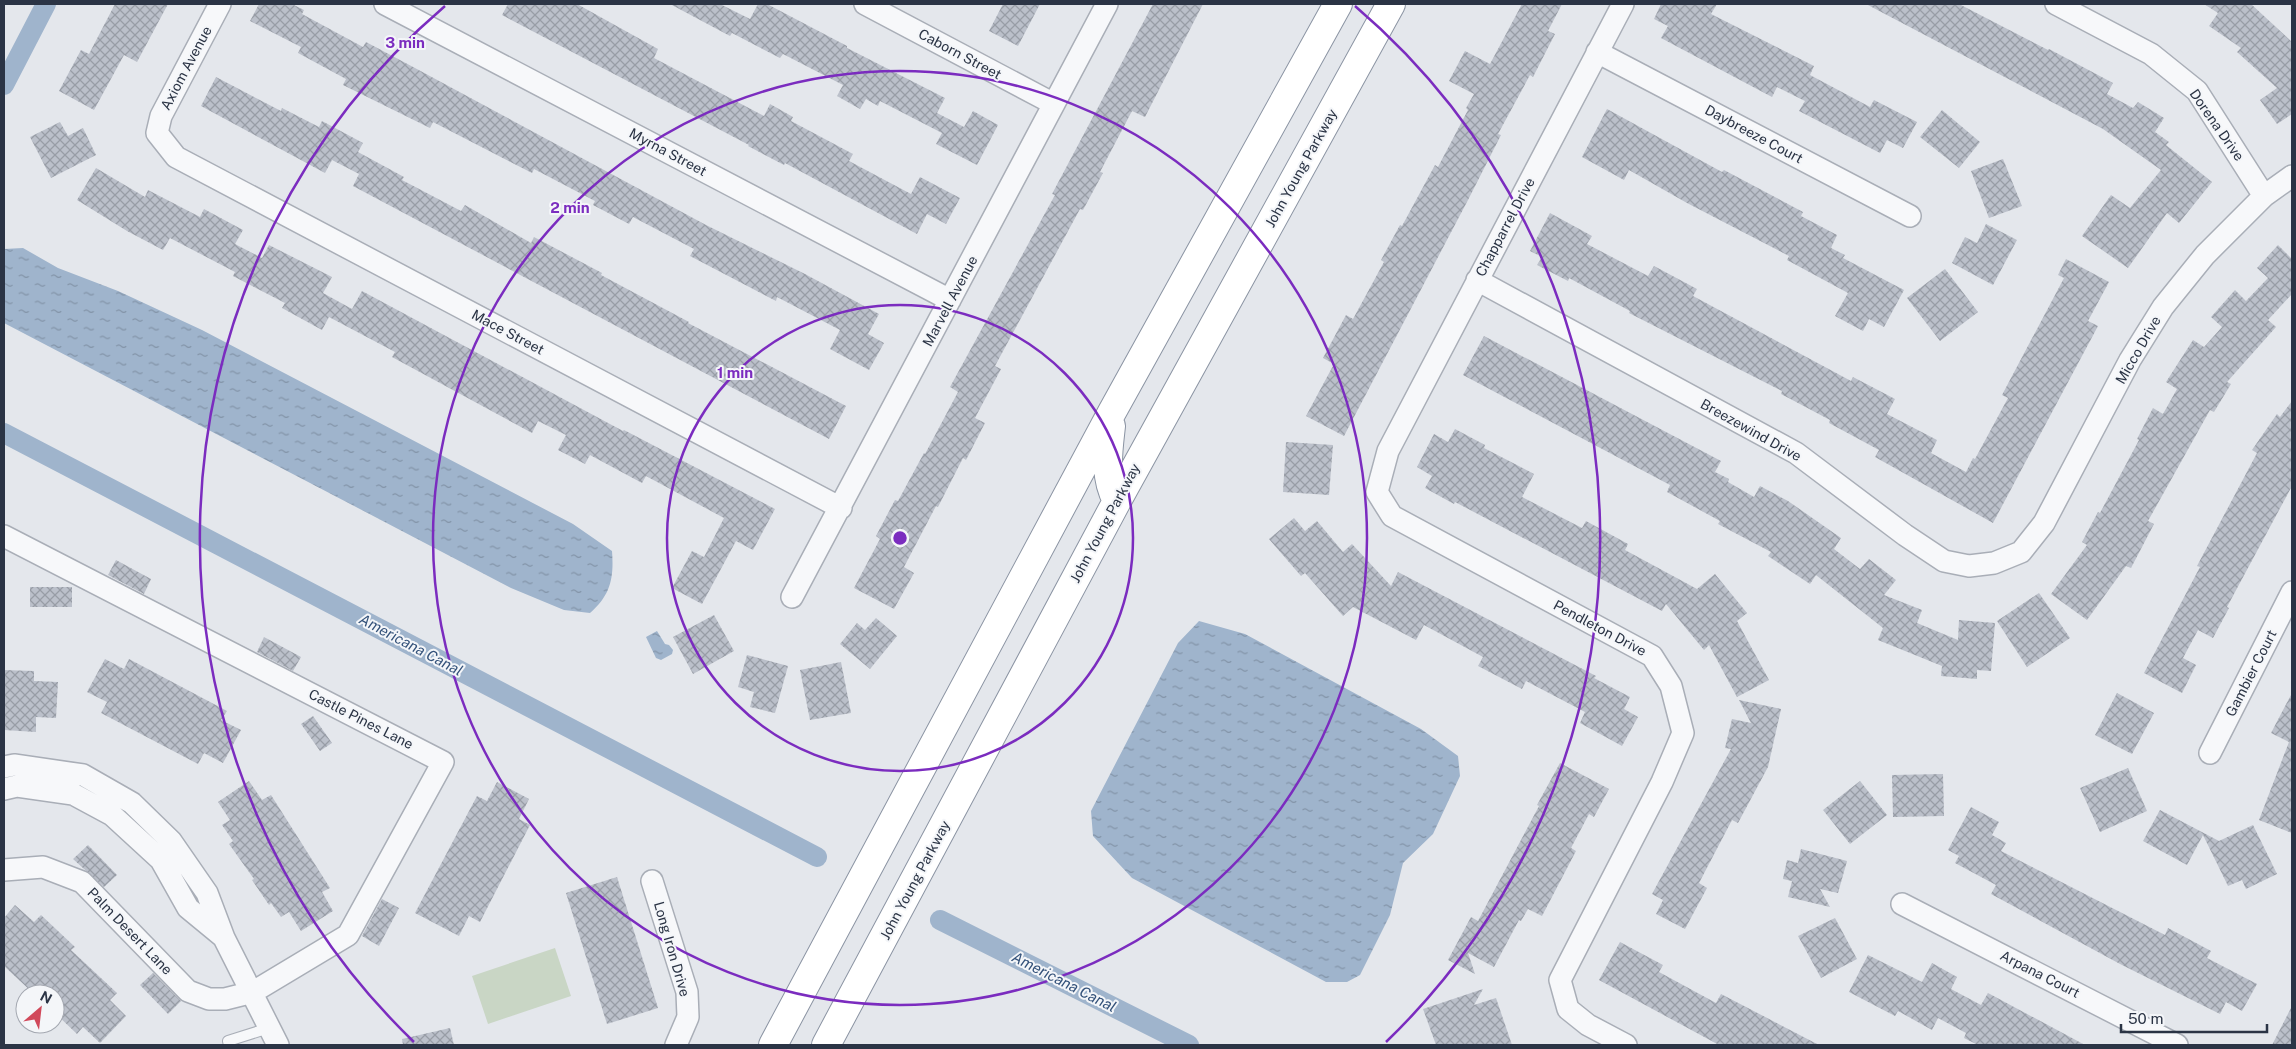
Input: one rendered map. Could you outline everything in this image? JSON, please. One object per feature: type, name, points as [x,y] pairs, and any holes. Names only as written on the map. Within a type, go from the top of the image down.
[{"type":"highway","points":[[773,1045],[1112,412],[1338,4]]},
{"type":"highway","name":"John Young Parkway","points":[[826,1045],[1117,501],[1391,4]]},
{"type":"highway","points":[[1112,412],[1106,469],[1110,488],[1117,501]]},
{"type":"street","name":"Axiom Avenue","points":[[176,157],[158,133],[161,116],[220,4]]},
{"type":"street","name":"Myrna Street","points":[[385,4],[950,300]]},
{"type":"street","name":"Caborn Street","points":[[865,4],[1054,104]]},
{"type":"street","name":"Marvell Avenue","points":[[792,597],[841,508],[1106,4]]},
{"type":"street","name":"Chapparrel Drive","points":[[1388,450],[1623,4]]},
{"type":"street","name":"Dorena Drive","points":[[2056,4],[2151,54],[2197,91],[2264,196]]},
{"type":"street","name":"Daybreeze Court","points":[[1597,52],[1910,216]]},
{"type":"street","name":"Mace Street","points":[[176,157],[841,508]]},
{"type":"street","name":"Micco Drive","points":[[2021,552],[2044,523],[2130,360],[2164,306],[2205,255],[2264,196],[2292,176]]},
{"type":"street","name":"Breezewind Drive","points":[[1477,280],[1796,453],[1905,535],[1944,561],[1968,566],[1994,563],[2021,552]]},
{"type":"street","name":"Pendleton Drive","points":[[1388,450],[1377,492],[1392,516],[1652,656],[1672,686],[1684,733],[1662,782],[1560,980],[1568,1009],[1588,1025],[1626,1045]]},
{"type":"street","name":"Castle Pines Lane","points":[[4,536],[443,762],[348,935],[253,992]]},
{"type":"street","name":"Gambier Court","points":[[2210,753],[2292,592]]},
{"type":"street","points":[[4,767],[14,765],[84,775],[132,804],[171,841],[207,893],[224,938],[274,1036]]},
{"type":"street","points":[[4,789],[17,786],[73,794],[112,815],[161,860],[188,908],[224,938]]},
{"type":"street","name":"Palm Desert Lane","points":[[4,870],[43,867],[82,882],[188,991],[209,999],[225,999],[253,992]]},
{"type":"street","name":"Long Iron Drive","points":[[652,881],[687,992],[688,1017],[676,1045]]},
{"type":"street","name":"Arpana Court","points":[[1902,904],[2177,1045]]},
{"type":"lane","points":[[228,1045],[228,1041],[274,1036]]},
{"type":"green space","points":[[555,948],[571,996],[488,1024],[472,976]]},
{"type":"water","points":[[23,248],[58,268],[118,291],[202,330],[573,524],[612,551],[610,585],[603,599],[590,613],[564,610],[511,588],[4,323],[4,249]]},
{"type":"water","points":[[1199,621],[1245,634],[1421,729],[1458,756],[1460,776],[1433,834],[1403,863],[1390,915],[1360,975],[1347,982],[1326,982],[1132,878],[1093,836],[1091,811],[1178,643]]},
{"type":"water","points":[[657,631],[665,644],[669,645],[673,650],[672,654],[661,660],[656,658],[646,637]]},
{"type":"building","points":[[115,4],[168,4],[137,62],[124,55],[94,110],[59,91],[81,50],[89,54]]},
{"type":"building","points":[[259,4],[292,4],[304,10],[302,14],[363,47],[366,42],[706,225],[805,274],[879,314],[868,334],[884,343],[869,370],[830,349],[840,330],[777,297],[776,301],[690,256],[694,249],[633,217],[629,224],[593,205],[595,201],[534,169],[532,173],[433,122],[430,128],[343,85],[346,79],[298,53],[301,47],[250,21]]},
{"type":"building","points":[[508,4],[577,4],[658,49],[654,58],[764,116],[770,104],[793,117],[791,121],[853,154],[849,161],[911,194],[920,177],[960,198],[946,224],[927,214],[917,234],[502,15]]},
{"type":"building","points":[[670,4],[720,4],[750,19],[758,4],[767,4],[847,46],[847,48],[945,98],[937,113],[964,127],[973,111],[998,125],[977,165],[936,144],[942,133],[880,101],[878,106],[866,99],[860,109],[837,96],[843,85],[783,54],[780,58],[732,33],[730,36]]},
{"type":"building","points":[[1003,4],[1040,4],[1018,46],[989,31]]},
{"type":"building","points":[[1153,4],[1203,4],[1145,117],[1132,111],[1100,172],[1103,173],[1083,210],[1080,209],[995,366],[1001,369],[975,418],[985,423],[966,460],[963,458],[938,507],[936,506],[904,567],[914,573],[894,609],[854,588],[880,539],[876,536],[895,500],[898,501],[925,454],[958,392],[950,387],[1055,195],[1052,194]]},
{"type":"building","points":[[1522,4],[1562,4],[1548,31],[1555,34],[1533,77],[1530,75],[1498,134],[1501,135],[1468,200],[1344,436],[1306,416],[1334,364],[1323,358],[1346,315],[1353,319],[1384,262],[1381,260],[1400,225],[1402,226],[1435,165],[1438,167],[1468,110],[1466,108],[1474,94],[1449,81],[1465,51],[1490,64]]},
{"type":"building","points":[[1661,4],[1717,4],[1711,14],[1814,66],[1810,75],[1870,107],[1874,100],[1917,122],[1903,148],[1887,140],[1880,153],[1799,111],[1805,101],[1777,87],[1772,97],[1661,38],[1668,26],[1654,19]]},
{"type":"building","points":[[1866,4],[1959,4],[2049,49],[2113,83],[2107,94],[2133,108],[2138,102],[2164,118],[2155,132],[2169,142],[2166,145],[2212,182],[2179,223],[2167,213],[2128,268],[2082,236],[2111,195],[2130,208],[2161,170],[2103,129]]},
{"type":"building","points":[[2204,4],[2251,4],[2292,42],[2292,114],[2277,124],[2260,100],[2277,88],[2237,52],[2241,48],[2209,26],[2218,13]]},
{"type":"building","points":[[216,77],[281,111],[282,108],[319,127],[322,121],[363,143],[358,152],[404,177],[402,180],[461,211],[465,205],[531,243],[534,237],[602,273],[601,275],[688,323],[846,406],[829,439],[353,186],[359,174],[332,160],[325,173],[201,106]]},
{"type":"building","points":[[1607,109],[1722,172],[1724,170],[1803,212],[1801,216],[1837,235],[1831,248],[1845,255],[1843,258],[1904,290],[1884,327],[1869,319],[1863,331],[1835,316],[1848,293],[1787,260],[1789,256],[1687,203],[1629,170],[1624,180],[1582,157]]},
{"type":"building","points":[[1942,110],[1980,142],[1959,168],[1920,137]]},
{"type":"building","points":[[60,122],[68,136],[83,128],[96,155],[51,178],[30,137]]},
{"type":"building","points":[[2003,159],[2022,206],[1989,218],[1971,171]]},
{"type":"building","points":[[96,168],[145,197],[148,190],[200,217],[204,209],[243,230],[235,244],[262,258],[269,245],[332,277],[323,293],[352,309],[362,291],[623,431],[775,509],[753,550],[736,541],[702,604],[672,588],[692,551],[704,557],[724,518],[646,476],[642,483],[590,455],[585,464],[558,450],[566,435],[538,421],[532,433],[392,357],[395,352],[329,317],[322,330],[282,308],[285,303],[233,276],[235,272],[170,238],[163,250],[127,231],[77,200]]},
{"type":"building","points":[[1550,213],[1592,236],[1587,244],[1648,276],[1654,266],[1697,289],[1693,296],[1851,381],[1853,377],[1895,399],[1887,414],[1937,440],[1931,453],[1966,472],[2008,398],[2002,395],[2064,278],[2058,275],[2066,259],[2109,282],[2088,321],[2098,326],[1993,523],[1875,457],[1879,450],[1829,423],[1830,420],[1781,394],[1782,391],[1629,313],[1630,311],[1569,278],[1568,281],[1537,265],[1542,257],[1530,251]]},
{"type":"building","points":[[1986,224],[2017,240],[1993,285],[1952,263],[1965,237],[1977,243]]},
{"type":"building","points":[[2278,245],[2292,259],[2292,294],[2268,320],[2276,327],[2227,382],[2231,384],[2214,412],[2210,410],[2148,521],[2154,524],[2131,568],[2126,566],[2087,620],[2051,594],[2087,545],[2082,542],[2098,512],[2100,513],[2139,440],[2137,439],[2153,408],[2163,414],[2177,389],[2166,382],[2193,340],[2204,347],[2222,327],[2211,317],[2235,290],[2246,301],[2268,278],[2257,268]]},
{"type":"building","points":[[1945,269],[1978,312],[1940,341],[1907,298]]},
{"type":"building","points":[[1484,336],[1721,461],[1715,472],[1729,479],[1728,482],[1754,497],[1760,486],[1788,501],[1841,538],[1834,549],[1860,569],[1869,559],[1896,580],[1884,595],[1922,610],[1917,623],[1958,640],[1959,620],[1995,623],[1991,671],[1977,670],[1977,679],[1941,676],[1942,666],[1878,640],[1883,628],[1816,575],[1810,584],[1768,556],[1771,552],[1718,524],[1720,521],[1667,492],[1670,485],[1463,375]]},
{"type":"building","points":[[2292,401],[2292,486],[2227,607],[2229,608],[2213,638],[2198,630],[2183,658],[2196,665],[2182,693],[2144,673],[2200,567],[2197,566],[2257,453],[2252,450],[2277,414],[2280,417]]},
{"type":"building","points":[[1455,429],[1485,445],[1484,448],[1534,474],[1522,497],[1582,528],[1586,521],[1628,544],[1625,550],[1697,589],[1715,574],[1747,613],[1737,621],[1769,680],[1737,697],[1709,645],[1704,650],[1666,604],[1662,611],[1425,488],[1432,476],[1417,467],[1434,434],[1448,442]]},
{"type":"building","points":[[1286,442],[1333,445],[1329,495],[1283,492]]},
{"type":"building","points":[[1294,518],[1305,531],[1317,521],[1343,552],[1352,544],[1391,586],[1398,572],[1596,676],[1594,678],[1630,697],[1624,709],[1638,717],[1622,746],[1580,723],[1585,712],[1526,681],[1522,689],[1478,666],[1483,657],[1424,625],[1416,640],[1353,607],[1343,616],[1305,573],[1301,576],[1269,539]]},
{"type":"building","points":[[116,560],[151,579],[144,594],[108,575]]},
{"type":"building","points":[[30,587],[72,587],[72,607],[30,607]]},
{"type":"building","points":[[2039,593],[2070,638],[2027,667],[1997,621]]},
{"type":"building","points":[[714,615],[734,651],[693,674],[673,637]]},
{"type":"building","points":[[876,618],[897,636],[870,669],[840,644],[857,623],[865,630]]},
{"type":"building","points":[[264,637],[301,657],[293,671],[257,652]]},
{"type":"building","points":[[747,655],[788,666],[775,713],[750,707],[754,692],[738,687]]},
{"type":"building","points":[[105,659],[124,669],[129,659],[227,711],[221,720],[241,730],[223,763],[204,753],[198,764],[101,713],[107,702],[87,692]]},
{"type":"building","points":[[841,662],[851,713],[810,720],[800,670]]},
{"type":"building","points":[[4,670],[34,671],[34,681],[58,682],[56,718],[36,717],[36,732],[4,730]]},
{"type":"building","points":[[2117,693],[2154,713],[2132,754],[2095,735]]},
{"type":"building","points":[[2292,693],[2292,833],[2259,820],[2289,742],[2271,733]]},
{"type":"building","points":[[1739,700],[1781,709],[1768,767],[1738,823],[1732,820],[1699,883],[1707,888],[1685,929],[1656,914],[1663,900],[1652,894],[1731,749],[1725,748],[1732,719],[1751,723]]},
{"type":"building","points":[[313,716],[332,743],[320,751],[301,724]]},
{"type":"building","points":[[1560,763],[1609,789],[1594,817],[1589,814],[1571,848],[1576,851],[1542,916],[1528,909],[1521,921],[1519,920],[1494,967],[1468,953],[1475,974],[1448,960],[1471,917],[1478,921]]},
{"type":"building","points":[[2128,768],[2147,811],[2100,832],[2080,788]]},
{"type":"building","points":[[1943,774],[1944,816],[1893,817],[1892,775]]},
{"type":"building","points":[[249,781],[262,800],[271,795],[330,888],[322,892],[333,911],[301,931],[289,912],[281,917],[271,903],[269,905],[252,880],[254,879],[229,844],[233,841],[222,825],[230,820],[218,802]]},
{"type":"building","points":[[1860,781],[1887,815],[1850,844],[1823,810]]},
{"type":"building","points":[[497,782],[529,799],[519,819],[530,825],[480,922],[469,916],[459,936],[415,913],[477,796],[487,801]]},
{"type":"building","points":[[1971,807],[1999,822],[1992,835],[2006,843],[2001,851],[2165,935],[2168,928],[2211,951],[2207,958],[2257,984],[2242,1011],[2226,1002],[2220,1014],[2120,964],[1991,894],[1996,885],[1955,863],[1959,856],[1948,850]]},
{"type":"building","points":[[2160,810],[2219,841],[2253,825],[2277,874],[2246,889],[2242,880],[2228,886],[2203,835],[2187,865],[2143,841]]},
{"type":"building","points":[[88,845],[117,875],[104,887],[73,859]]},
{"type":"building","points":[[1801,849],[1847,861],[1838,893],[1820,889],[1830,907],[1788,897],[1792,881],[1783,879],[1787,860],[1798,863]]},
{"type":"building","points":[[617,877],[658,1008],[607,1024],[566,893]]},
{"type":"building","points":[[382,899],[399,908],[379,946],[362,936]]},
{"type":"building","points":[[15,905],[34,922],[41,915],[75,947],[71,950],[117,993],[110,1000],[126,1016],[100,1043],[83,1027],[77,1034],[65,1023],[65,984],[23,984],[4,966],[4,918]]},
{"type":"building","points":[[1835,918],[1857,959],[1821,978],[1798,936]]},
{"type":"building","points":[[1620,942],[1663,965],[1659,972],[1716,1003],[1721,994],[1819,1045],[1719,1045],[1599,980]]},
{"type":"building","points":[[1868,955],[1922,982],[1932,963],[1957,977],[1951,989],[1981,1005],[1988,993],[2085,1045],[1978,1045],[1964,1038],[1966,1033],[1938,1018],[1932,1030],[1898,1011],[1895,1016],[1849,992]]},
{"type":"building","points":[[153,973],[181,1001],[168,1014],[140,985]]},
{"type":"building","points":[[1483,989],[1474,1005],[1496,998],[1512,1045],[1436,1045],[1423,1009]]},
{"type":"building","points":[[2292,1006],[2292,1045],[2272,1045]]},
{"type":"building","points":[[450,1028],[454,1045],[403,1045],[402,1039]]},
{"type":"waterway","points":[[4,85],[46,4]]},
{"type":"waterway","name":"Americana Canal","points":[[4,433],[817,857]]},
{"type":"waterway","name":"Americana Canal","points":[[940,920],[1189,1045]]}]
